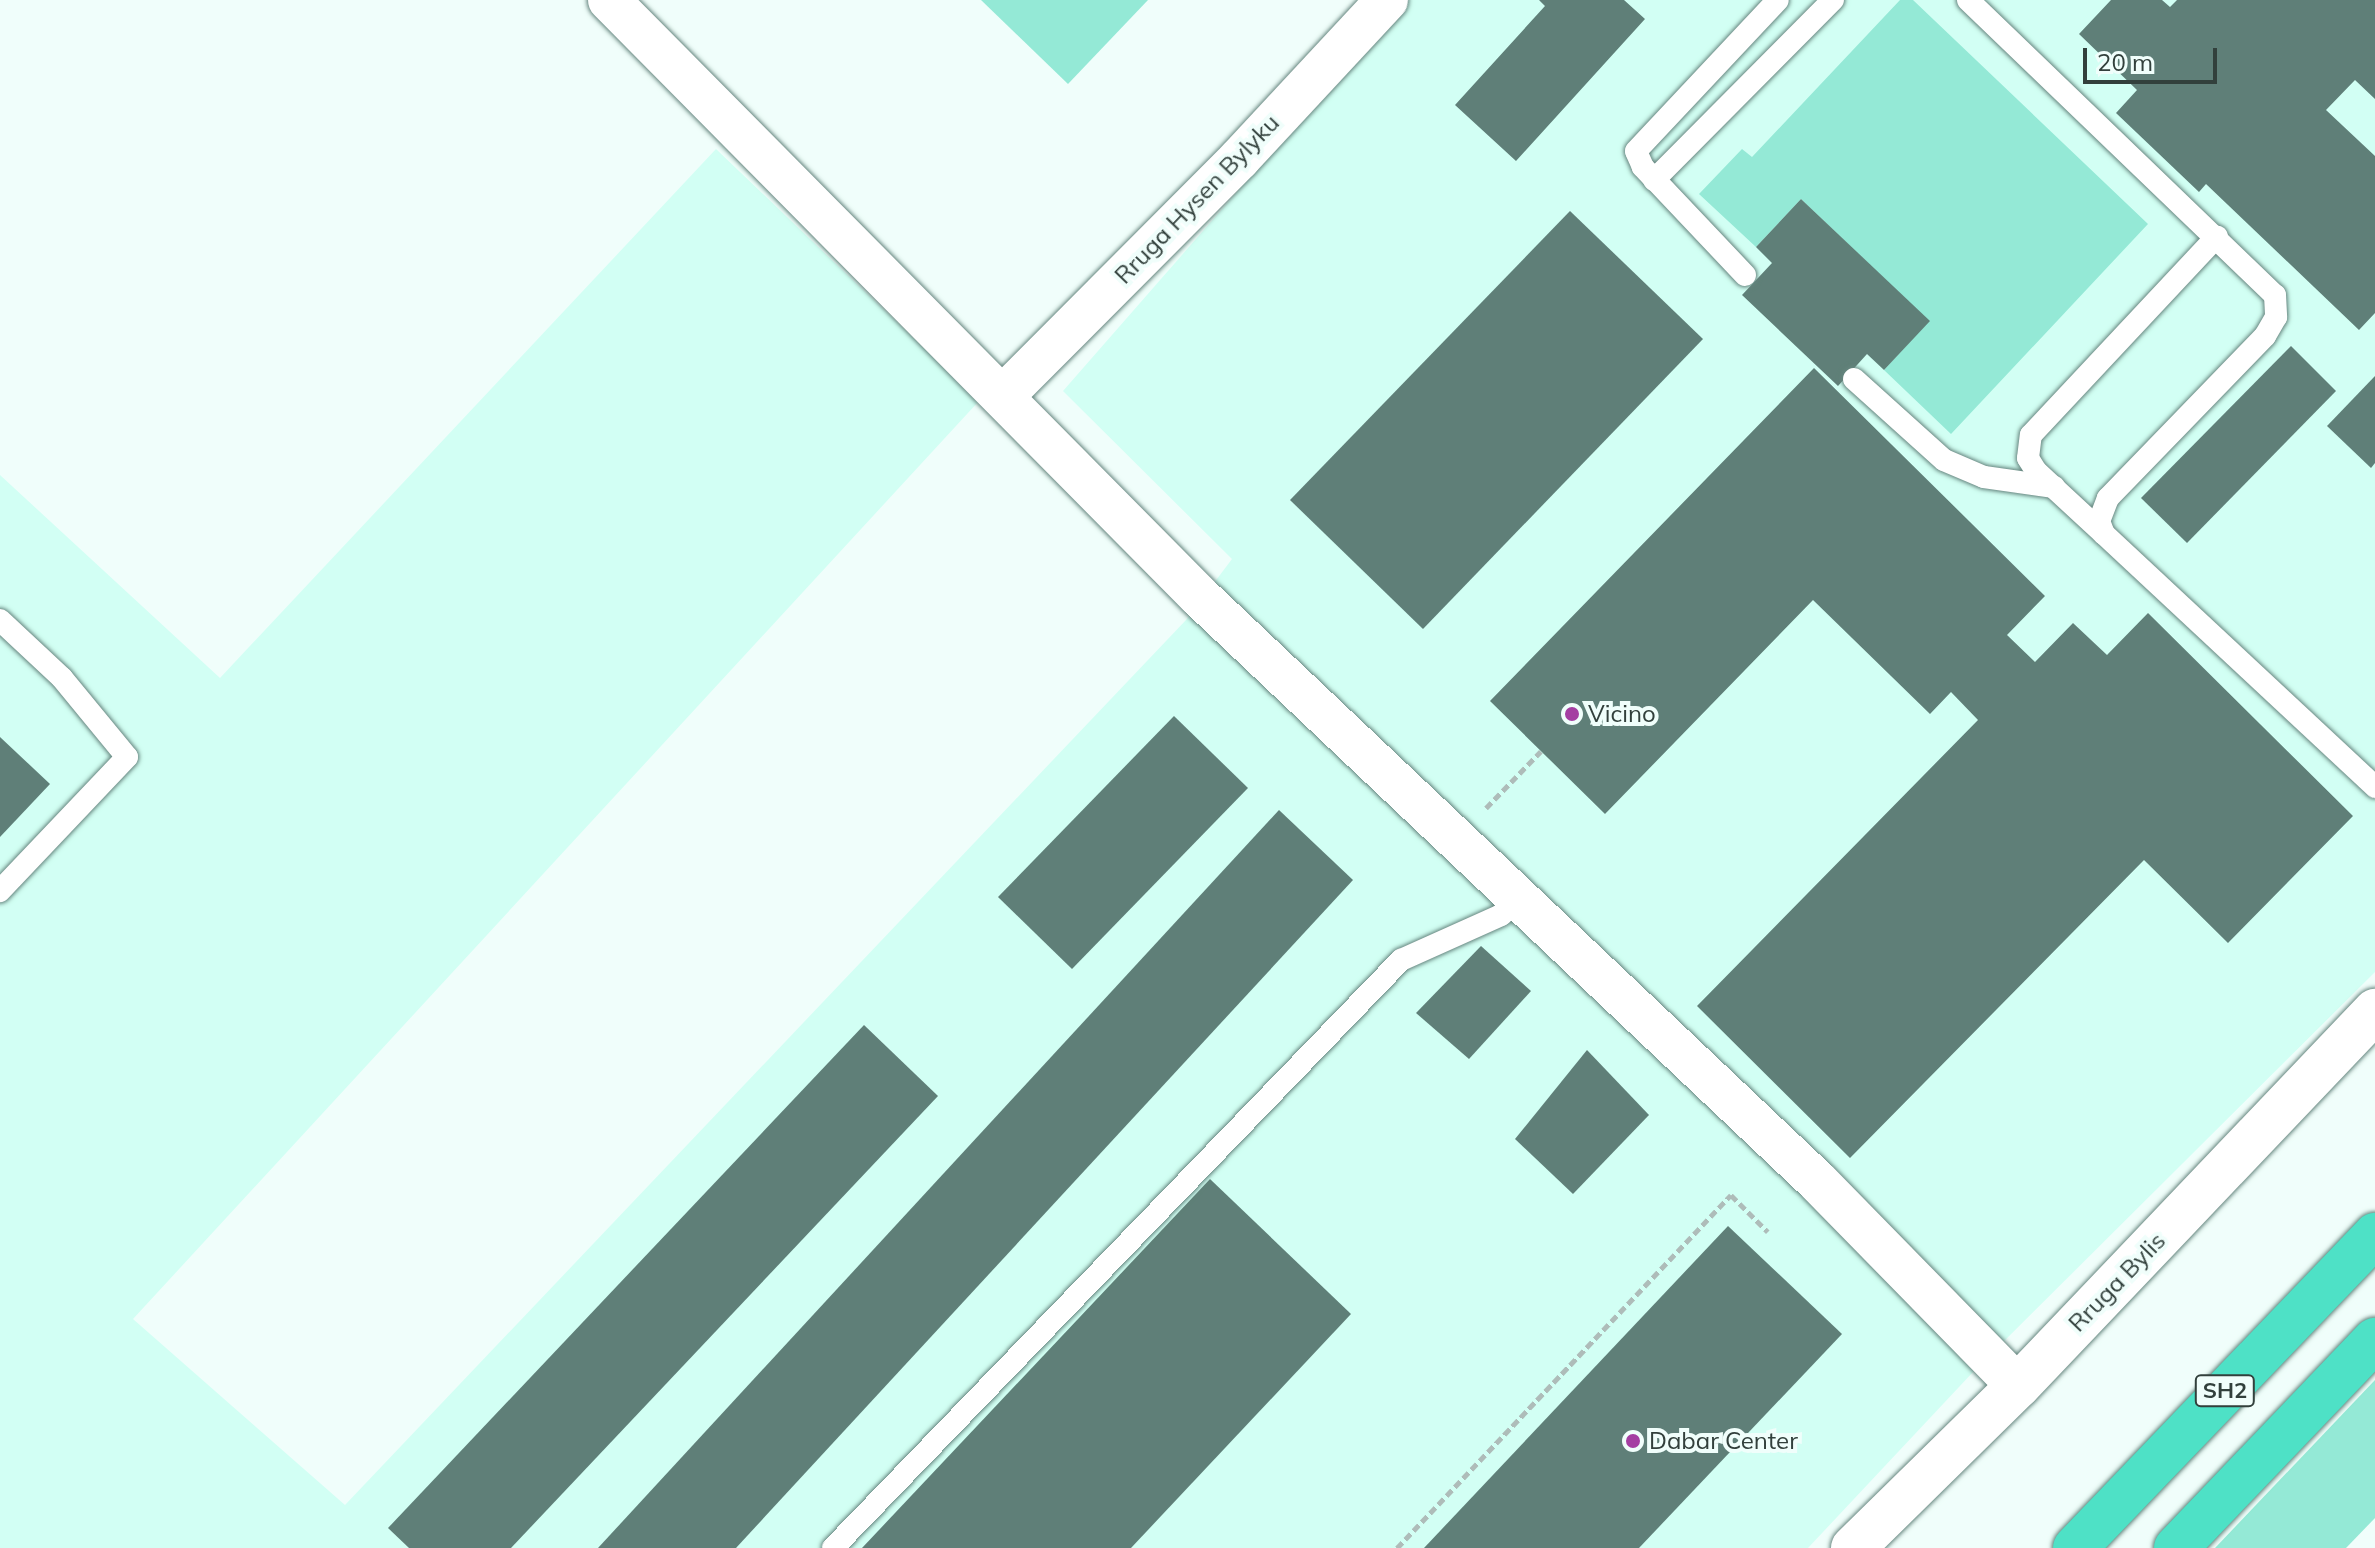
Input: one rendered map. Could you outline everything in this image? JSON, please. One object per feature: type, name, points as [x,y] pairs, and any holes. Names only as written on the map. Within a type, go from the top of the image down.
[{"type":"highway","name":"SH2","points":[[2075,1548],[2375,1235]]},
{"type":"highway","points":[[2176,1548],[2375,1340]]},
{"type":"main road","name":"Rruga Bylis","points":[[1853,1548],[2018,1386],[2375,1011]]},
{"type":"street","points":[[609,0],[1004,395],[1199,596],[1818,1182],[2018,1386]]},
{"type":"street","name":"Rruga Hysen Bylyku","points":[[1004,395],[1240,158],[1387,0]]},
{"type":"lane","points":[[1745,275],[1654,180],[1638,160],[1637,145],[1778,0]]},
{"type":"lane","points":[[1654,180],[1833,0]]},
{"type":"lane","points":[[1968,0],[2275,295],[2273,325],[2108,498],[2099,521],[2104,534]]},
{"type":"lane","points":[[2217,236],[2031,435],[2028,458],[2054,487],[2375,787]]},
{"type":"lane","points":[[1854,379],[1955,465],[1984,477],[2054,487]]},
{"type":"lane","points":[[0,620],[62,678],[127,757],[0,891]]},
{"type":"lane","points":[[833,1548],[1401,960],[1501,915],[1520,898]]},
{"type":"path","points":[[1456,839],[1541,751]]},
{"type":"path","points":[[1397,1548],[1731,1195],[1768,1232]]},
{"type":"shaded area","points":[[1405,0],[2375,0],[2375,972],[1974,1371],[1808,1548],[0,1548],[0,475],[220,678],[716,149],[979,401],[133,1319],[345,1505],[1186,620],[1232,559],[1063,391]]},
{"type":"green space","points":[[981,0],[1148,0],[1068,84]]},
{"type":"green space","points":[[1900,0],[1913,0],[2148,224],[1951,434],[1884,370],[1929,321],[1801,199],[1756,247],[1699,194],[1742,149],[1752,157]]},
{"type":"green space","points":[[2375,1380],[2375,1518],[2346,1548],[2215,1548]]},
{"type":"building","points":[[1539,0],[1624,0],[1645,19],[1516,161],[1455,105],[1545,6]]},
{"type":"building","points":[[2111,0],[2162,0],[2170,7],[2177,0],[2375,0],[2375,99],[2355,80],[2326,110],[2375,156],[2375,313],[2359,330],[2206,184],[2199,192],[2116,113],[2137,90],[2079,34]]},
{"type":"building","points":[[1801,199],[1930,321],[1884,370],[1867,354],[1838,386],[1742,295],[1772,263],[1756,247]]},
{"type":"building","points":[[1570,211],[1703,339],[1423,629],[1290,500]]},
{"type":"building","points":[[2291,346],[2336,391],[2187,543],[2141,498]]},
{"type":"building","points":[[1814,368],[2045,596],[2007,635],[2035,662],[2073,623],[2107,655],[2148,613],[2353,816],[2228,943],[2144,860],[1850,1158],[1697,1006],[1978,720],[1951,692],[1930,714],[1813,600],[1605,814],[1490,701]]},
{"type":"building","points":[[2375,376],[2375,463],[2371,468],[2327,426]]},
{"type":"building","points":[[1174,716],[1248,788],[1072,969],[998,897]]},
{"type":"building","points":[[0,737],[50,784],[0,837]]},
{"type":"building","points":[[1279,810],[1353,880],[736,1548],[598,1548]]},
{"type":"building","points":[[1481,946],[1531,991],[1469,1059],[1416,1013]]},
{"type":"building","points":[[864,1025],[938,1096],[511,1548],[409,1548],[388,1528]]},
{"type":"building","points":[[1587,1050],[1649,1115],[1573,1194],[1515,1139]]},
{"type":"building","points":[[1210,1179],[1351,1314],[1131,1548],[862,1548]]},
{"type":"building","name":"Dabar Center","points":[[1728,1226],[1842,1334],[1639,1548],[1424,1548]]},
{"type":"place","name":"Vicino","points":[[1572,714]]},
{"type":"place","name":"Dabar Center","points":[[1633,1441]]}]
